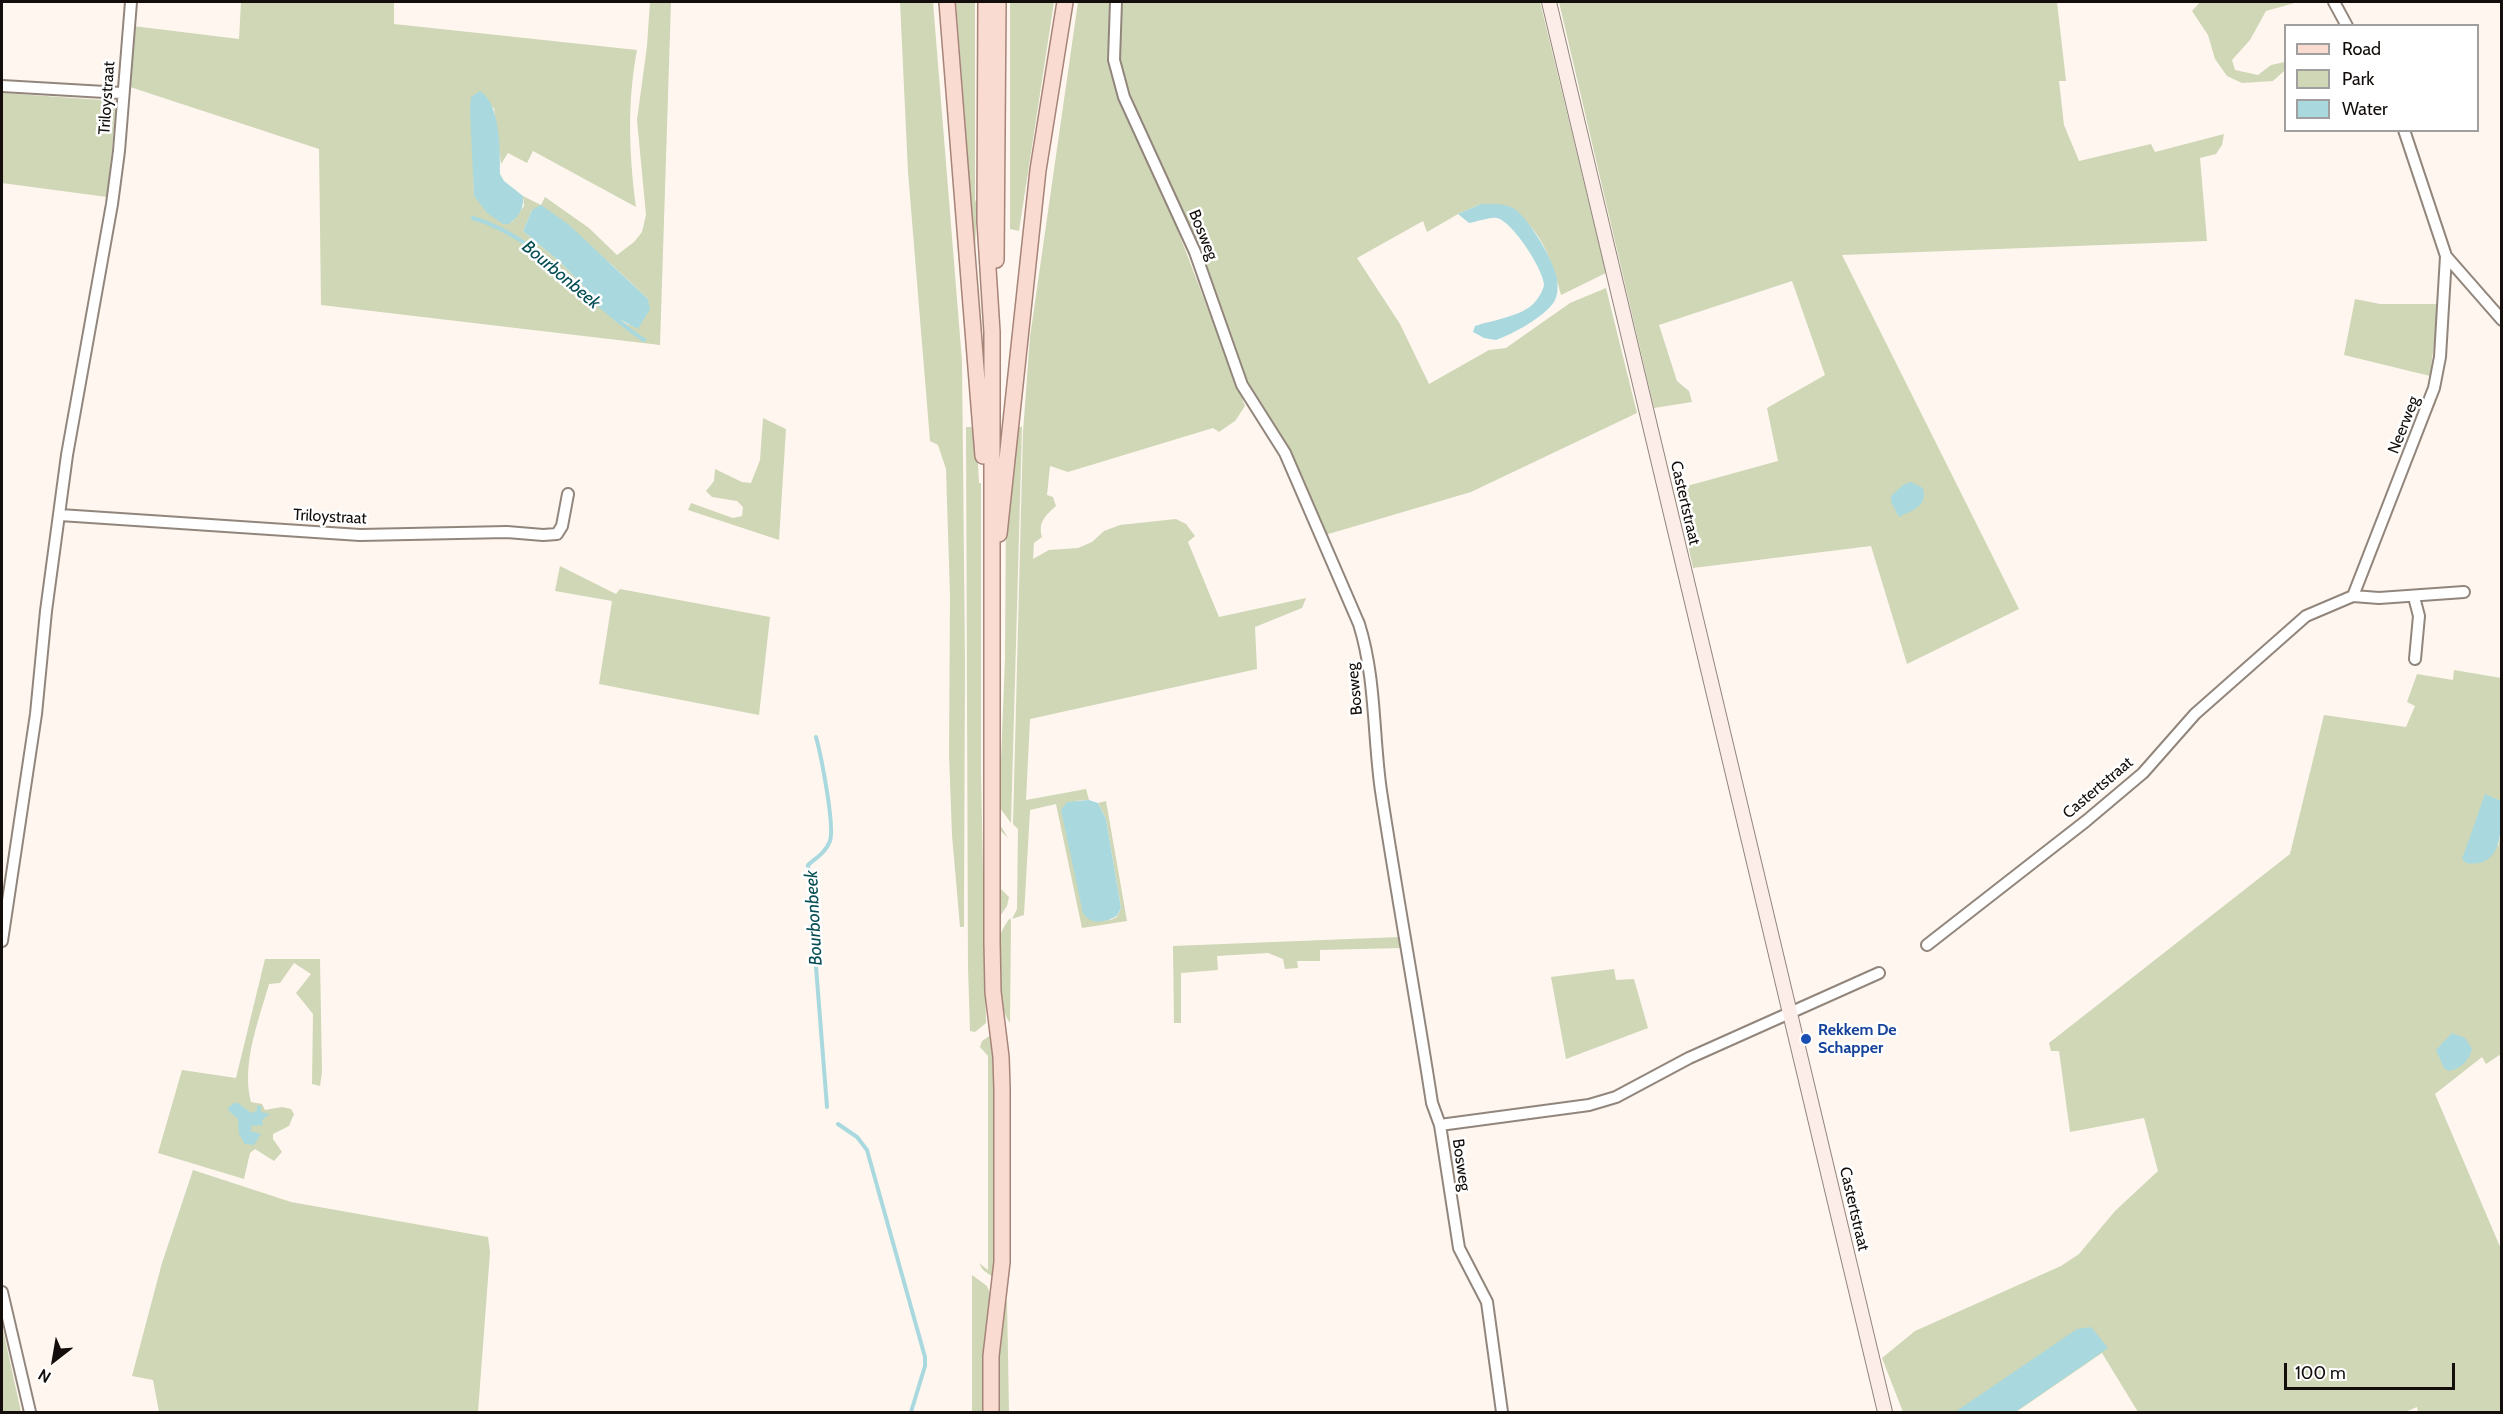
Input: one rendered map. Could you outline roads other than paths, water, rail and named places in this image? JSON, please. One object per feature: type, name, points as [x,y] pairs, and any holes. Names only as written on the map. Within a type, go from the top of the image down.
[{"type":"main road","points":[[947,2],[952,91],[981,425],[984,531],[992,563]]},
{"type":"main road","points":[[986,2],[985,222],[992,332],[992,935],[993,992],[1001,1057],[1002,1089],[1002,1262],[991,1356],[991,1413]]},
{"type":"main road","points":[[992,332],[996,310],[998,2]]},
{"type":"main road","points":[[992,563],[1002,522],[1004,477],[1038,170],[1065,2]]},
{"type":"main road","name":"Castertstraat","points":[[1550,2],[1885,1413]]},
{"type":"street","name":"Triloystraat","points":[[2,941],[36,714],[46,611],[67,455],[112,204],[119,150],[131,2]]},
{"type":"street","name":"Bosweg","points":[[1116,2],[1114,60],[1117,79],[1195,252],[1232,364],[1257,412],[1285,453],[1359,624],[1369,658],[1374,736],[1382,801],[1432,1104],[1440,1125],[1459,1248],[1487,1302],[1491,1319],[1502,1413]]},
{"type":"street","points":[[2334,2],[2346,24]]},
{"type":"street","points":[[2,87],[122,93]]},
{"type":"street","name":"Neerweg","points":[[2353,596],[2434,388],[2440,357],[2446,256],[2405,132]]},
{"type":"street","name":"Neerweg","points":[[2446,256],[2502,320]]},
{"type":"street","name":"Triloystraat","points":[[60,515],[360,535],[507,532],[543,535],[557,534],[562,526],[568,494]]},
{"type":"street","points":[[2353,596],[2414,597],[2464,592]]},
{"type":"street","name":"Castertstraat","points":[[1927,945],[2077,828],[2143,773],[2195,714],[2306,616],[2353,596]]},
{"type":"street","points":[[2414,597],[2419,615],[2415,659]]},
{"type":"street","points":[[1440,1125],[1589,1105],[1616,1097],[1689,1058],[1879,973]]},
{"type":"street","points":[[2,1292],[30,1413]]},
{"type":"water","points":[[480,91],[487,97],[496,117],[500,174],[504,181],[523,196],[520,212],[508,224],[503,224],[487,213],[474,196],[470,110],[471,97]]},
{"type":"water","points":[[1481,204],[1506,205],[1526,220],[1546,252],[1557,282],[1556,297],[1549,308],[1528,324],[1496,340],[1484,338],[1473,332],[1475,326],[1526,309],[1538,298],[1544,285],[1539,269],[1526,247],[1503,221],[1494,218],[1469,223],[1458,214]]},
{"type":"water","points":[[541,205],[568,224],[648,299],[650,309],[638,329],[613,316],[560,262],[523,231],[532,210]]},
{"type":"water","points":[[1911,482],[1923,488],[1923,500],[1914,510],[1899,517],[1891,502],[1891,496],[1903,485]]},
{"type":"water","points":[[2485,794],[2501,801],[2498,845],[2487,860],[2466,863],[2462,859]]},
{"type":"water","points":[[1089,800],[1098,803],[1106,819],[1121,908],[1117,916],[1098,922],[1090,920],[1083,913],[1061,810],[1067,802]]},
{"type":"water","points":[[2452,1033],[2465,1038],[2472,1049],[2464,1063],[2449,1071],[2444,1068],[2436,1050]]},
{"type":"water","points":[[234,1103],[238,1103],[251,1113],[257,1111],[257,1106],[261,1106],[261,1112],[270,1114],[262,1120],[263,1125],[251,1126],[251,1131],[261,1134],[254,1145],[245,1144],[239,1134],[238,1119],[228,1110]]},
{"type":"water","points":[[2091,1327],[2108,1348],[2015,1412],[1955,1412],[2077,1329]]},
{"type":"waterway","name":"Bourbonbeek","points":[[473,218],[497,227],[542,255],[602,308],[644,340]]},
{"type":"waterway","name":"Bourbonbeek","points":[[816,737],[831,821],[830,841],[808,865],[827,1107]]},
{"type":"waterway","name":"Bourbonbeek","points":[[838,1124],[857,1137],[867,1150],[925,1357],[925,1366],[911,1412]]},
{"type":"place","name":"Rekkem De Schapper","points":[[1806,1039]]}]
